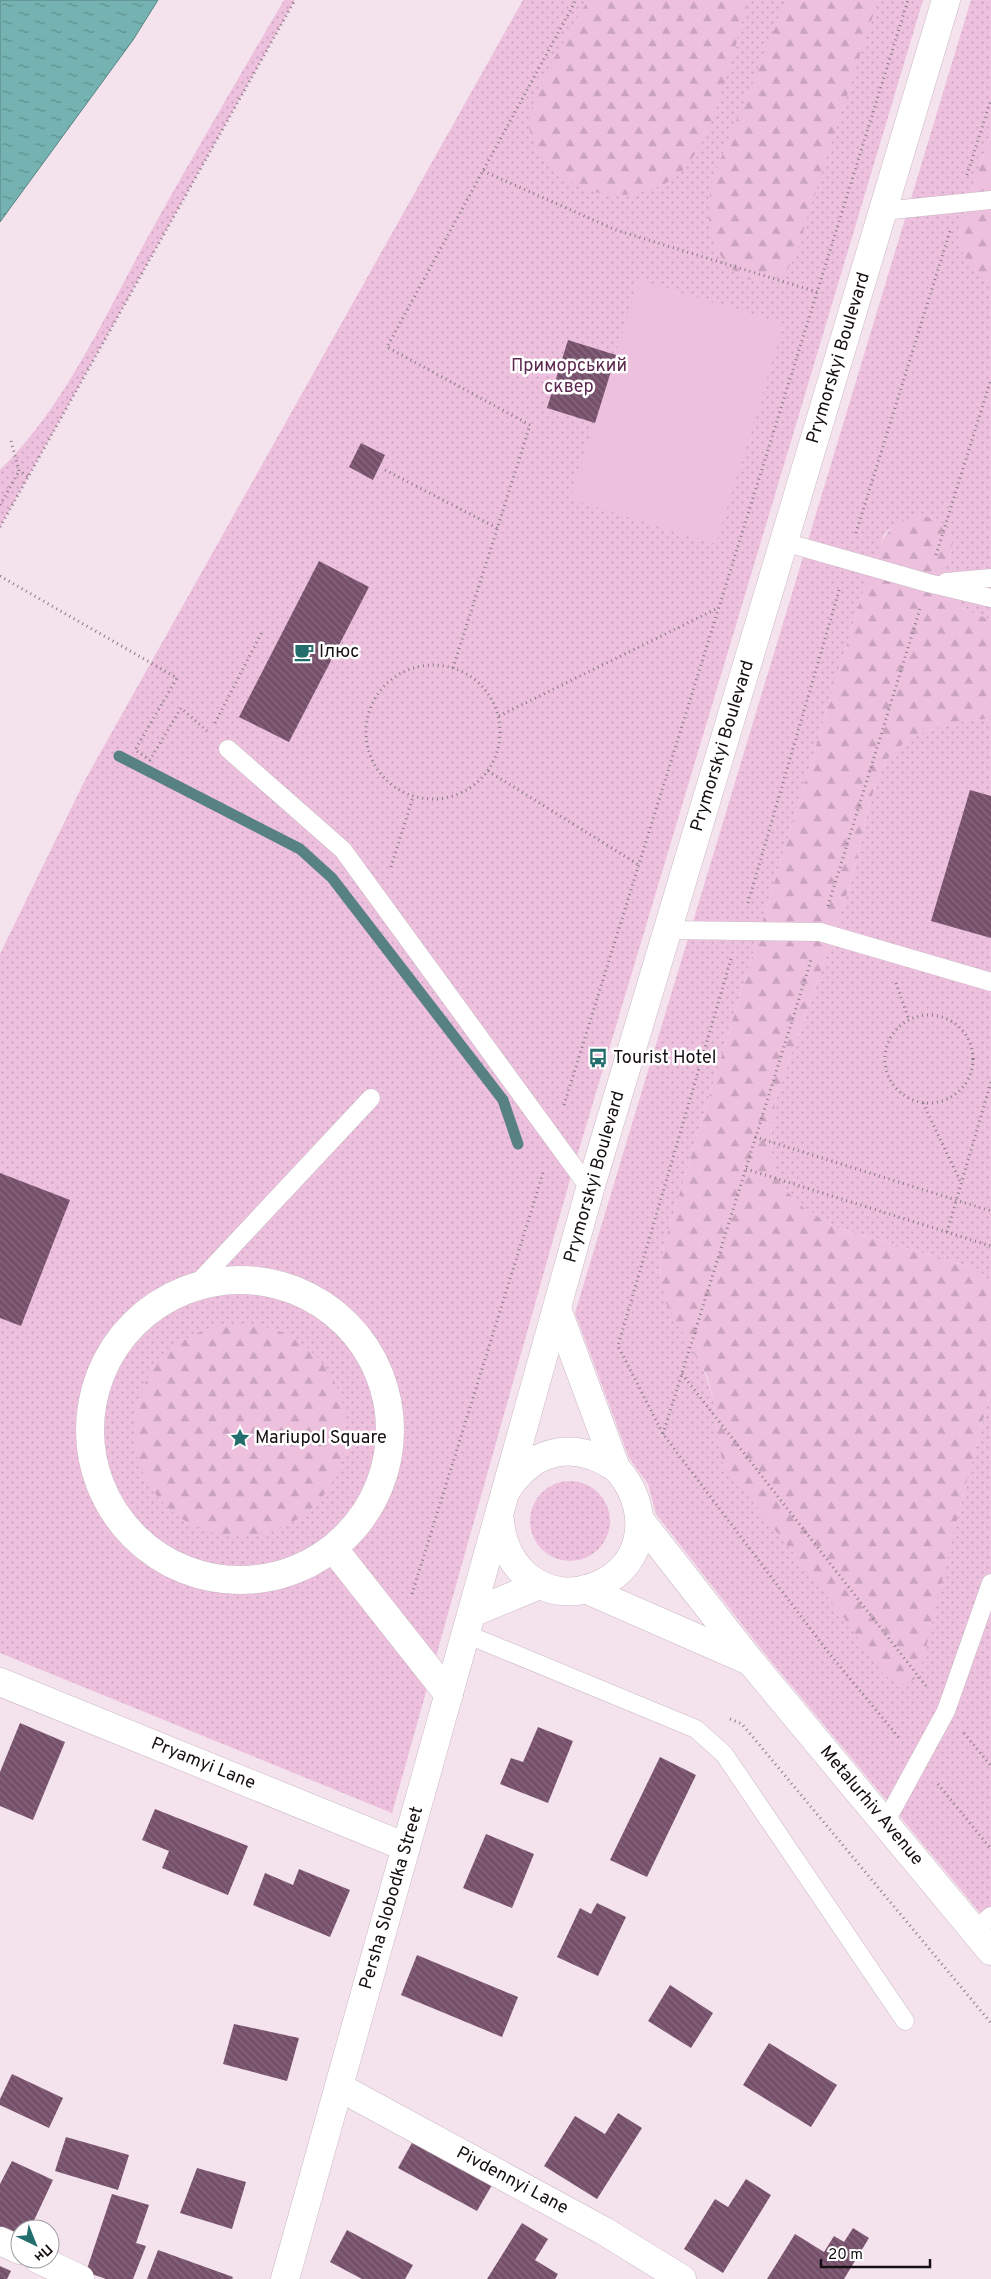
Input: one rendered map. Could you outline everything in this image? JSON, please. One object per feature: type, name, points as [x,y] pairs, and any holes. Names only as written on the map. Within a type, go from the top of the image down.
[{"type":"street","name":"Prymorskyi Boulevard","points":[[503,1505],[590,1189],[946,0]]},
{"type":"street","points":[[249,1278],[302,1292],[347,1322],[378,1366],[391,1419],[386,1467],[367,1512],[333,1548],[290,1572],[242,1581],[194,1574],[146,1549],[110,1508],[91,1457],[91,1402],[111,1352],[147,1311],[195,1286],[249,1278]]},
{"type":"street","points":[[557,1309],[616,1468],[633,1491],[640,1520],[635,1547],[621,1570],[598,1585],[585,1589],[562,1591],[540,1585],[526,1576],[514,1564],[505,1549],[503,1505],[522,1470],[547,1455],[576,1451],[590,1454],[616,1468]]},
{"type":"street","name":"Persha Slobodka Street","points":[[286,2279],[503,1505]]},
{"type":"street","name":"Metalurhiv Avenue","points":[[640,1520],[751,1662],[885,1823],[985,1932]]},
{"type":"street","points":[[333,1548],[449,1695]]},
{"type":"street","points":[[469,1624],[540,1585]]},
{"type":"street","points":[[585,1589],[751,1662]]},
{"type":"street","name":"Pryamyi Lane","points":[[0,1682],[406,1847]]},
{"type":"street","name":"Pivdennyi Lane","points":[[339,2087],[604,2231],[682,2279]]},
{"type":"street","points":[[59,2269],[80,2279]]},
{"type":"lane","points":[[883,210],[991,200]]},
{"type":"lane","points":[[784,542],[928,583],[991,598]]},
{"type":"lane","points":[[928,583],[991,578]]},
{"type":"lane","points":[[228,749],[343,850],[590,1189]]},
{"type":"lane","points":[[668,930],[820,932],[991,982]]},
{"type":"lane","points":[[195,1286],[371,1098]]},
{"type":"lane","points":[[885,1823],[946,1711],[991,1583]]},
{"type":"lane","points":[[469,1624],[696,1729],[724,1754],[905,2021]]},
{"type":"path","points":[[0,527],[295,0]]},
{"type":"path","points":[[453,668],[530,425],[387,347],[576,0]]},
{"type":"path","points":[[400,1632],[908,0]]},
{"type":"path","points":[[991,99],[848,560],[618,1346],[663,1434],[828,1652],[991,1849]]},
{"type":"path","points":[[483,171],[616,230],[817,292]]},
{"type":"path","points":[[11,441],[19,471],[29,477]]},
{"type":"path","points":[[384,470],[497,528]]},
{"type":"path","points":[[0,505],[19,471]]},
{"type":"path","points":[[0,576],[177,678],[135,750],[150,760],[181,708],[210,734],[263,630]]},
{"type":"path","points":[[498,716],[719,608]]},
{"type":"path","points":[[434,665],[453,668],[469,675],[482,686],[492,700],[498,716],[500,735],[497,754],[488,771],[473,786],[455,796],[434,800],[413,796],[396,788],[381,776],[371,759],[366,741],[366,721],[372,703],[383,687],[398,675],[416,667],[434,665]]},
{"type":"path","points":[[488,771],[639,865]]},
{"type":"path","points":[[380,900],[413,796]]},
{"type":"path","points":[[923,1103],[939,1102],[954,1096],[966,1084],[972,1069],[973,1053],[967,1037],[956,1024],[942,1017],[925,1015],[909,1020],[896,1030],[888,1043],[884,1059],[887,1075],[895,1088],[908,1098],[923,1103],[961,1183]]},
{"type":"path","points":[[947,1232],[991,1082]]},
{"type":"path","points":[[755,1138],[991,1211]]},
{"type":"path","points":[[746,1169],[991,1246]]},
{"type":"path","points":[[682,1374],[991,1766]]},
{"type":"path","points":[[742,1724],[991,2023]]},
{"type":"green space","points":[[284,0],[295,0],[0,527],[0,470],[44,419],[80,363],[161,213]]},
{"type":"green space","name":"Приморський сквер","points":[[523,0],[923,0],[569,1183],[392,1813],[0,1653],[0,954],[85,780]]},
{"type":"green space","points":[[588,0],[748,0],[722,93],[703,140],[691,160],[679,174],[663,185],[628,195],[591,191],[574,184],[558,173],[545,160],[531,135],[529,126],[530,113],[535,98],[552,62]]},
{"type":"green space","points":[[786,0],[878,0],[794,259],[782,275],[762,282],[752,280],[734,271],[720,254],[710,229],[710,196],[712,180]]},
{"type":"green space","points":[[971,0],[991,0],[991,132],[958,234],[991,285],[991,620],[959,606],[948,598],[945,593],[943,576],[952,551],[952,542],[942,525],[927,518],[919,519],[896,526],[884,535],[861,598],[664,1245],[660,1275],[706,1376],[714,1402],[716,1430],[885,1676],[958,1515],[991,1390],[991,1926],[765,1654],[656,1514],[648,1484],[629,1458],[575,1313]]},
{"type":"green space","points":[[991,132],[991,285],[984,281],[968,264],[958,234]]},
{"type":"green space","points":[[639,280],[784,324],[716,544],[570,499]]},
{"type":"green space","points":[[924,516],[941,523],[950,531],[953,541],[943,583],[948,598],[972,613],[991,620],[991,718],[950,724],[925,732],[902,745],[884,765],[872,797],[854,871],[775,1102],[771,1136],[773,1167],[784,1188],[804,1208],[835,1227],[977,1269],[991,1283],[991,1390],[958,1515],[921,1669],[915,1679],[899,1684],[885,1676],[845,1619],[723,1464],[716,1430],[714,1402],[707,1376],[666,1303],[660,1275],[664,1245],[870,571],[880,544],[888,533],[897,524],[909,518]]},
{"type":"green space","points":[[991,718],[991,1283],[977,1269],[835,1227],[804,1208],[784,1188],[773,1167],[771,1136],[775,1102],[854,871],[872,797],[884,765],[902,745],[925,732],[937,727],[964,721]]},
{"type":"green space","points":[[240,1324],[261,1326],[281,1332],[299,1342],[315,1355],[328,1371],[338,1389],[344,1409],[346,1430],[344,1451],[338,1471],[328,1489],[315,1505],[299,1518],[281,1528],[261,1534],[240,1536],[219,1534],[199,1528],[181,1518],[165,1505],[152,1489],[142,1471],[136,1451],[134,1430],[136,1409],[142,1389],[152,1371],[165,1355],[181,1342],[199,1332],[219,1326]]},
{"type":"green space","points":[[570,1481],[585,1484],[598,1493],[607,1506],[610,1521],[607,1536],[598,1549],[585,1558],[570,1561],[555,1558],[542,1549],[533,1536],[530,1521],[533,1506],[542,1493],[555,1484]]},
{"type":"water","points":[[0,0],[158,0],[133,40],[0,222]]},
{"type":"building","points":[[568,340],[616,355],[595,423],[547,408]]},
{"type":"building","points":[[361,443],[385,455],[373,480],[349,467]]},
{"type":"building","points":[[319,561],[369,587],[289,742],[239,717]]},
{"type":"building","points":[[970,790],[991,796],[991,938],[931,921]]},
{"type":"building","points":[[0,1173],[70,1200],[21,1326],[0,1318]]},
{"type":"building","points":[[20,1723],[65,1742],[33,1820],[0,1806],[0,1772]]},
{"type":"building","points":[[538,1727],[573,1741],[548,1803],[500,1784],[511,1758],[523,1762]]},
{"type":"building","points":[[660,1757],[696,1775],[647,1877],[610,1860]]},
{"type":"building","points":[[155,1809],[248,1846],[228,1895],[162,1868],[169,1851],[142,1840]]},
{"type":"building","points":[[486,1834],[534,1854],[512,1908],[463,1888]]},
{"type":"building","points":[[299,1869],[350,1890],[330,1937],[253,1905],[265,1873],[293,1885]]},
{"type":"building","points":[[597,1903],[626,1917],[598,1976],[557,1957],[580,1908],[591,1914]]},
{"type":"building","points":[[417,1955],[518,1997],[502,2037],[401,1995]]},
{"type":"building","points":[[670,1985],[713,2013],[691,2048],[648,2021]]},
{"type":"building","points":[[234,2024],[299,2038],[287,2081],[223,2064]]},
{"type":"building","points":[[769,2043],[837,2085],[811,2127],[743,2085]]},
{"type":"building","points":[[12,2074],[63,2098],[49,2128],[0,2105],[0,2099]]},
{"type":"building","points":[[618,2113],[642,2128],[597,2199],[544,2166],[575,2116],[605,2134]]},
{"type":"building","points":[[66,2137],[129,2155],[118,2190],[55,2171]]},
{"type":"building","points":[[413,2141],[492,2185],[477,2211],[398,2168]]},
{"type":"building","points":[[12,2161],[53,2180],[35,2219],[10,2219],[10,2232],[0,2227],[0,2184]]},
{"type":"building","points":[[197,2168],[246,2182],[232,2229],[180,2213]]},
{"type":"building","points":[[746,2179],[771,2195],[723,2273],[684,2249],[715,2199],[728,2207]]},
{"type":"building","points":[[112,2194],[149,2205],[136,2243],[146,2246],[133,2279],[106,2279],[86,2272]]},
{"type":"building","points":[[522,2223],[548,2239],[535,2260],[558,2274],[555,2279],[487,2279]]},
{"type":"building","points":[[853,2228],[869,2238],[844,2279],[767,2279],[795,2234],[824,2252],[834,2236],[844,2242]]},
{"type":"building","points":[[347,2230],[413,2265],[405,2279],[362,2279],[330,2262]]},
{"type":"building","points":[[158,2250],[233,2277],[232,2279],[147,2279]]},
{"type":"building","points":[[0,2266],[11,2271],[7,2279],[0,2279]]},
{"type":"waterway","points":[[119,756],[300,849],[332,878],[503,1100],[518,1144]]},
{"type":"place","name":"Ілюс","points":[[304,652]]},
{"type":"place","name":"Tourist Hotel","points":[[598,1058]]},
{"type":"place","name":"Mariupol Square","points":[[240,1438]]}]
